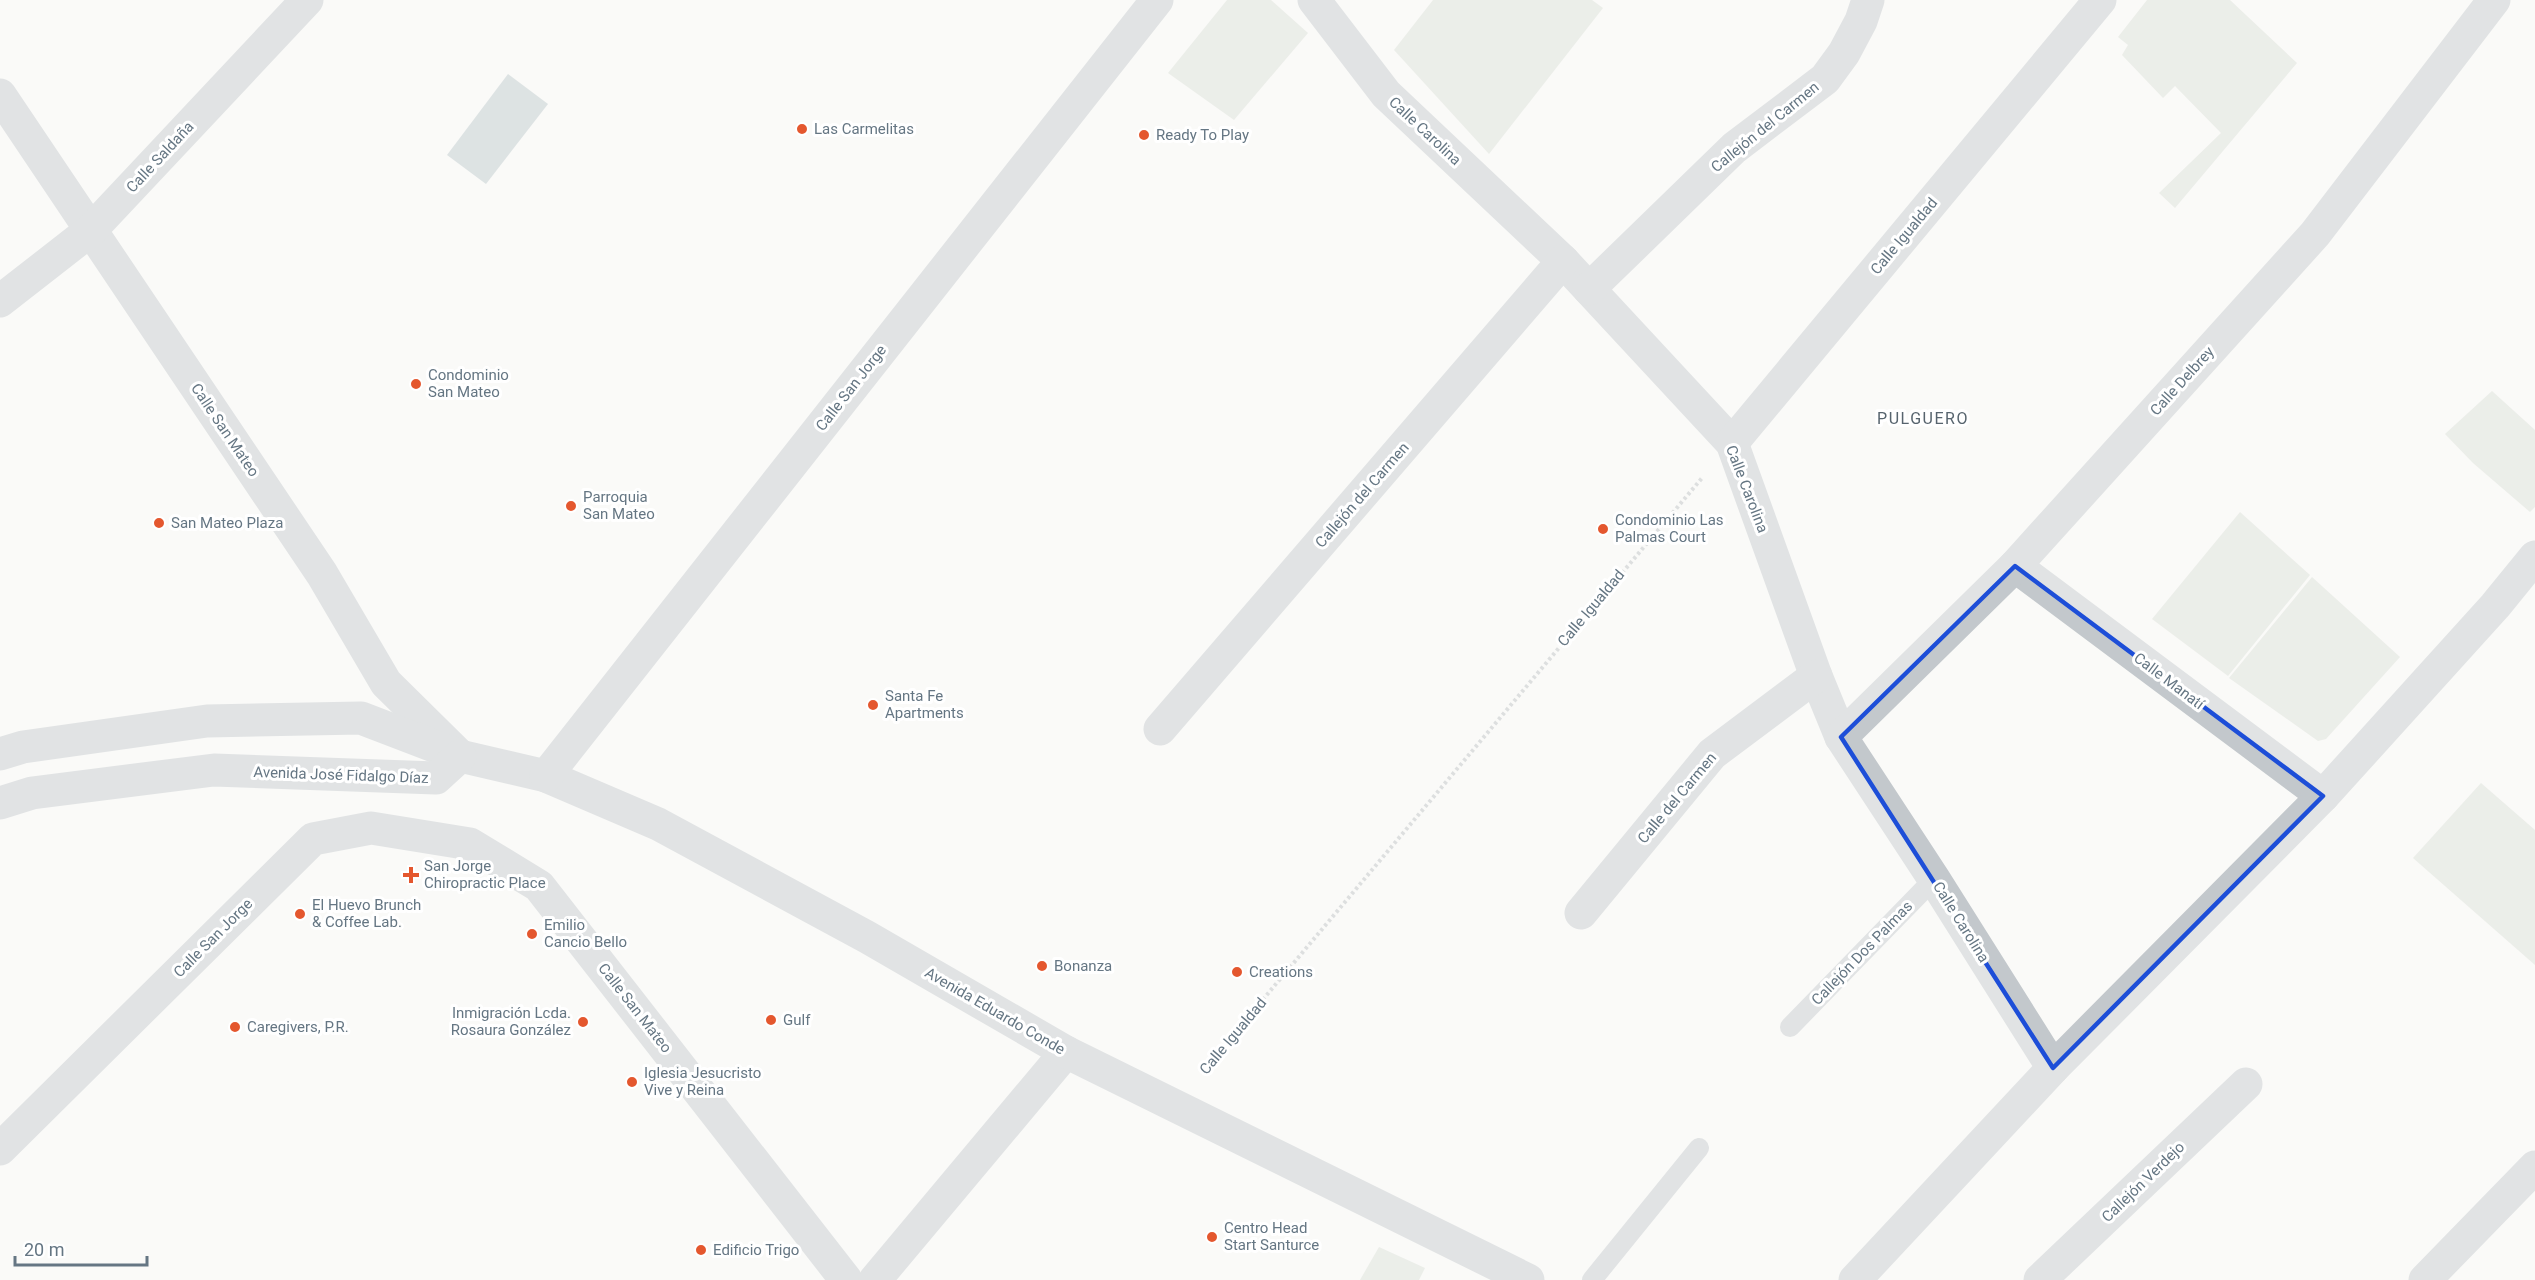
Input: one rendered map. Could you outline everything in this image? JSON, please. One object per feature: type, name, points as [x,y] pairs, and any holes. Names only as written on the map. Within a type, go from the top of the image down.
[{"type":"street","name":"Calle Saldaña","points":[[0,301],[91,230],[307,0]]},
{"type":"street","name":"Calle San Jorge","points":[[546,776],[1157,0]]},
{"type":"street","name":"Calle Carolina","points":[[1314,0],[1386,94],[1563,261],[1732,443],[1816,676],[1841,737],[2053,1068]]},
{"type":"street","name":"Callejón del Carmen","points":[[1589,289],[1734,148],[1825,78],[1848,45],[1861,21],[1868,0]]},
{"type":"street","name":"Calle Igualdad","points":[[1732,443],[2100,0]]},
{"type":"street","name":"Calle Delbrey","points":[[1841,737],[2015,566],[2315,234],[2494,0]]},
{"type":"street","name":"Calle San Mateo","points":[[0,95],[322,574],[386,683],[459,756]]},
{"type":"street","name":"Callejón del Carmen","points":[[1160,729],[1563,261]]},
{"type":"street","points":[[1855,1280],[2053,1068],[2323,796],[2495,606],[2535,557]]},
{"type":"street","name":"Calle Manatí","points":[[2015,566],[2323,796]]},
{"type":"street","name":"Calle del Carmen","points":[[1581,913],[1712,754],[1816,676]]},
{"type":"street","points":[[0,754],[23,747],[207,721],[361,718],[459,756]]},
{"type":"street","name":"Avenida Eduardo Conde","points":[[459,756],[546,776],[658,824],[867,937],[1066,1052],[1528,1280]]},
{"type":"street","name":"Avenida José Fidalgo Díaz","points":[[0,803],[32,793],[214,770],[436,778],[459,756]]},
{"type":"street","name":"Calle San Jorge","points":[[0,1149],[313,839],[371,828],[470,844]]},
{"type":"street","name":"Calle San Mateo","points":[[470,844],[539,886],[846,1280]]},
{"type":"street","points":[[875,1280],[1066,1052]]},
{"type":"street","name":"Callejón Verdejo","points":[[2040,1280],[2246,1084]]},
{"type":"street","points":[[2425,1280],[2535,1167]]},
{"type":"lane","name":"Callejón Dos Palmas","points":[[1790,1027],[1934,879]]},
{"type":"lane","points":[[1592,1280],[1699,1148]]},
{"type":"path","name":"Calle Igualdad","points":[[1174,1105],[1732,443]]},
{"type":"highlighted area","points":[[2015,566],[2323,796],[2053,1068],[1841,737]]},
{"type":"shaded area","points":[[1227,0],[1271,0],[1308,33],[1234,120],[1168,73]]},
{"type":"shaded area","points":[[1433,0],[1592,0],[1603,8],[1489,154],[1394,50]]},
{"type":"shaded area","points":[[2147,0],[2230,0],[2297,63],[2175,208],[2159,193],[2221,133],[2175,86],[2163,98],[2122,55],[2128,45],[2118,37]]},
{"type":"shaded area","points":[[508,74],[548,104],[486,184],[447,155]]},
{"type":"shaded area","points":[[2492,391],[2535,430],[2535,507],[2530,512],[2473,463],[2445,434]]},
{"type":"shaded area","points":[[2240,512],[2310,575],[2228,676],[2152,619]]},
{"type":"shaded area","points":[[2312,577],[2400,657],[2326,739],[2318,741],[2229,678]]},
{"type":"shaded area","points":[[2481,783],[2535,830],[2535,965],[2413,858]]},
{"type":"shaded area","points":[[1379,1247],[1425,1268],[1419,1280],[1360,1280]]},
{"type":"place","name":"Las Carmelitas","points":[[802,129]]},
{"type":"place","name":"Ready To Play","points":[[1144,135]]},
{"type":"place","name":"Condominio San Mateo","points":[[416,384]]},
{"type":"place","name":"Parroquia San Mateo","points":[[571,506]]},
{"type":"place","name":"San Mateo Plaza","points":[[159,523]]},
{"type":"place","name":"Condominio Las Palmas Court","points":[[1603,529]]},
{"type":"place","name":"Santa Fe Apartments","points":[[873,705]]},
{"type":"place","name":"San Jorge Chiropractic Place","points":[[411,875]]},
{"type":"place","name":"El Huevo Brunch & Coffee Lab.","points":[[300,914]]},
{"type":"place","name":"Emilio Cancio Bello","points":[[532,934]]},
{"type":"place","name":"Bonanza","points":[[1042,966]]},
{"type":"place","name":"Creations","points":[[1237,972]]},
{"type":"place","name":"Gulf","points":[[771,1020]]},
{"type":"place","name":"Inmigración Lcda. Rosaura González","points":[[583,1022]]},
{"type":"place","name":"Caregivers, P.R.","points":[[235,1027]]},
{"type":"place","name":"Iglesia Jesucristo Vive y Reina","points":[[632,1082]]},
{"type":"place","name":"Centro Head Start Santurce","points":[[1212,1237]]},
{"type":"place","name":"Edificio Trigo","points":[[701,1250]]},
{"type":"district","name":"PULGUERO","points":[[1923,418]]}]
